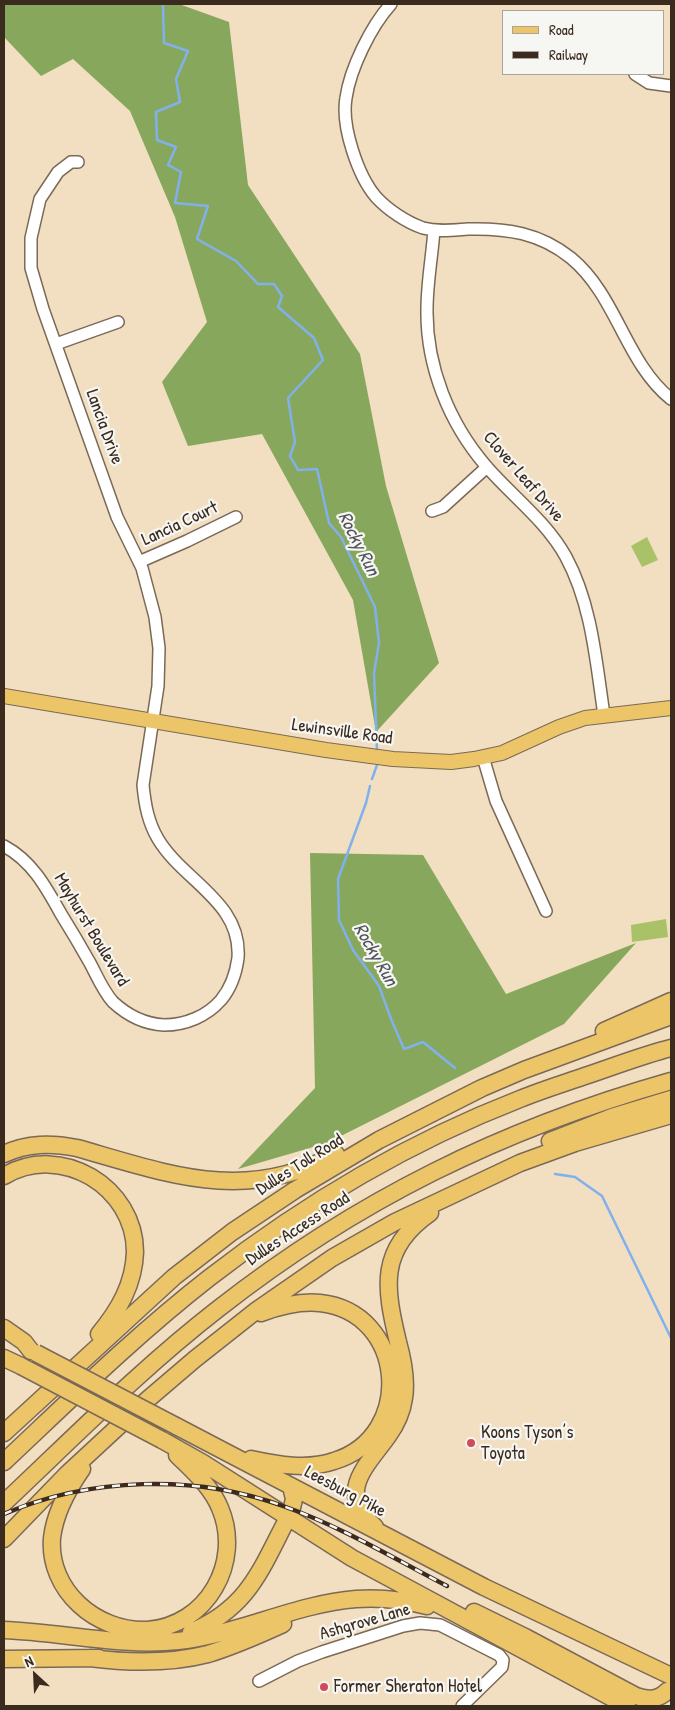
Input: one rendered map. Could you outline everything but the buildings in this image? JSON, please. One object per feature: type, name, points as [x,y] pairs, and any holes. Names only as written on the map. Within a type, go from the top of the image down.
[{"type":"highway","points":[[542,1063],[614,1025],[671,1001]]},
{"type":"highway","name":"Dulles Toll Road","points":[[4,1433],[78,1363],[174,1277],[240,1226],[336,1165],[379,1140],[461,1098],[542,1063],[671,1016]]},
{"type":"highway","points":[[542,1063],[671,1028]]},
{"type":"highway","name":"Dulles Access Road","points":[[4,1462],[170,1309],[226,1265],[310,1207],[402,1154],[494,1110],[553,1087],[671,1048]]},
{"type":"highway","name":"Dulles Access Road","points":[[4,1503],[111,1402],[197,1325],[265,1273],[327,1232],[370,1205],[416,1180],[494,1143],[554,1118],[671,1080]]},
{"type":"highway","points":[[4,1154],[33,1144],[58,1145],[190,1178],[235,1182],[260,1180],[300,1171],[325,1160],[396,1122],[461,1098]]},
{"type":"highway","points":[[4,1539],[46,1495],[105,1439],[157,1391],[228,1332],[401,1211],[469,1176],[570,1132],[671,1099]]},
{"type":"highway","points":[[356,1243],[395,1222],[520,1163],[575,1143],[671,1115]]},
{"type":"highway","points":[[575,1143],[671,1126]]},
{"type":"highway","points":[[4,1176],[36,1164],[56,1164],[75,1168],[97,1180],[113,1194],[120,1203],[131,1226],[135,1253],[130,1285],[110,1321],[91,1343],[78,1363]]},
{"type":"highway","points":[[387,1536],[370,1522],[361,1511],[356,1499],[356,1489],[362,1471],[396,1423],[402,1410],[404,1366],[388,1296],[390,1268],[396,1251],[411,1229],[429,1214],[487,1178]]},
{"type":"highway","points":[[222,1449],[256,1460],[292,1466],[322,1464],[340,1459],[357,1450],[375,1432],[388,1408],[391,1386],[387,1358],[376,1335],[362,1320],[339,1307],[313,1302],[294,1304],[261,1313],[228,1332]]},
{"type":"highway","points":[[4,1328],[24,1342],[31,1351]]},
{"type":"highway","name":"Leesburg Pike","points":[[4,1338],[222,1449],[670,1683]]},
{"type":"highway","points":[[4,1358],[162,1440],[203,1463],[366,1566],[627,1706]]},
{"type":"highway","points":[[105,1439],[78,1474],[62,1504],[52,1537],[54,1560],[63,1585],[82,1608],[104,1622],[121,1628],[138,1630],[168,1626],[192,1613],[211,1595],[221,1578],[226,1562],[228,1538],[226,1523],[218,1503],[198,1475],[162,1440]]},
{"type":"highway","points":[[158,1642],[180,1637],[202,1627],[216,1620],[235,1605],[254,1581],[288,1518],[293,1506],[291,1486]]},
{"type":"highway","points":[[366,1566],[427,1589],[525,1637],[636,1696],[657,1698],[670,1683]]},
{"type":"highway","points":[[4,1630],[125,1641],[158,1642],[203,1637],[333,1602],[355,1599],[394,1599],[425,1605],[460,1618]]},
{"type":"highway","points":[[4,1659],[131,1656],[166,1660],[187,1658],[220,1650],[333,1602]]},
{"type":"main road","name":"Lewinsville Road","points":[[4,696],[326,750],[393,759],[451,762],[483,757],[517,748],[568,723],[604,715],[671,708]]},
{"type":"street","points":[[391,4],[383,13],[368,39],[351,77],[345,99],[348,138],[369,187],[376,197],[401,217],[412,223],[434,230],[511,230],[545,242],[565,254],[583,269],[594,282],[609,304],[646,372],[654,383],[671,399]]},
{"type":"street","points":[[637,75],[650,83],[671,86]]},
{"type":"street","name":"Lancia Drive","points":[[78,162],[71,162],[64,166],[50,182],[37,207],[30,238],[31,260],[34,282],[117,517],[147,583],[155,617],[159,648],[158,686],[153,721]]},
{"type":"street","name":"Clover Leaf Drive","points":[[434,230],[426,312],[431,355],[444,396],[452,416],[487,467],[544,526],[574,573],[586,611],[604,715]]},
{"type":"street","points":[[56,344],[118,322]]},
{"type":"street","points":[[432,511],[443,507],[487,467]]},
{"type":"street","name":"Lancia Court","points":[[139,562],[187,542],[236,517]]},
{"type":"street","name":"Mayhurst Boulevard","points":[[4,846],[23,859],[42,880],[106,992],[121,1009],[141,1020],[163,1025],[186,1022],[208,1012],[224,996],[232,980],[237,964],[237,941],[229,917],[222,907],[168,853],[152,828],[146,808],[143,785],[153,721]]},
{"type":"street","points":[[483,757],[496,802],[546,911]]},
{"type":"street","name":"Ashgrove Lane","points":[[259,1682],[298,1661],[373,1635],[420,1623],[440,1625],[499,1655],[503,1660],[502,1667],[462,1706]]},
{"type":"street","points":[[659,1706],[670,1683]]},
{"type":"green space","points":[[4,4],[179,4],[229,22],[248,185],[360,354],[386,486],[439,663],[376,732],[353,600],[262,434],[188,446],[162,382],[207,322],[175,217],[130,111],[73,59],[41,76],[4,37]]},
{"type":"green space","points":[[647,537],[658,560],[642,567],[631,546]]},
{"type":"green space","points":[[310,853],[423,855],[506,994],[636,943],[564,1024],[327,1143],[238,1169],[315,1088]]},
{"type":"green space","points":[[666,919],[668,937],[632,942],[631,925]]},
{"type":"waterway","name":"Rocky Run","points":[[163,4],[164,43],[188,51],[176,79],[180,102],[156,112],[157,140],[176,147],[168,165],[181,172],[175,203],[208,206],[197,239],[236,261],[258,284],[274,284],[282,296],[278,307],[314,338],[323,360],[288,398],[295,442],[290,456],[298,470],[317,469],[329,523],[341,537],[375,607],[379,643],[374,673],[377,751]]},
{"type":"waterway","name":"Rocky Run","points":[[372,779],[377,765]]},
{"type":"waterway","name":"Rocky Run","points":[[370,786],[366,803],[338,879],[339,920],[353,950],[379,986],[404,1049],[423,1042],[455,1068]]},
{"type":"waterway","name":"Rocky Run","points":[[555,1174],[575,1177],[602,1196],[671,1338]]},
{"type":"railway","points":[[4,1514],[37,1502],[107,1487],[143,1484],[179,1485],[214,1489],[249,1496],[304,1514],[366,1543],[447,1586]]},
{"type":"place","name":"Koons Tyson’s Toyota","points":[[471,1443]]},
{"type":"place","name":"Former Sheraton Hotel","points":[[324,1687]]}]
